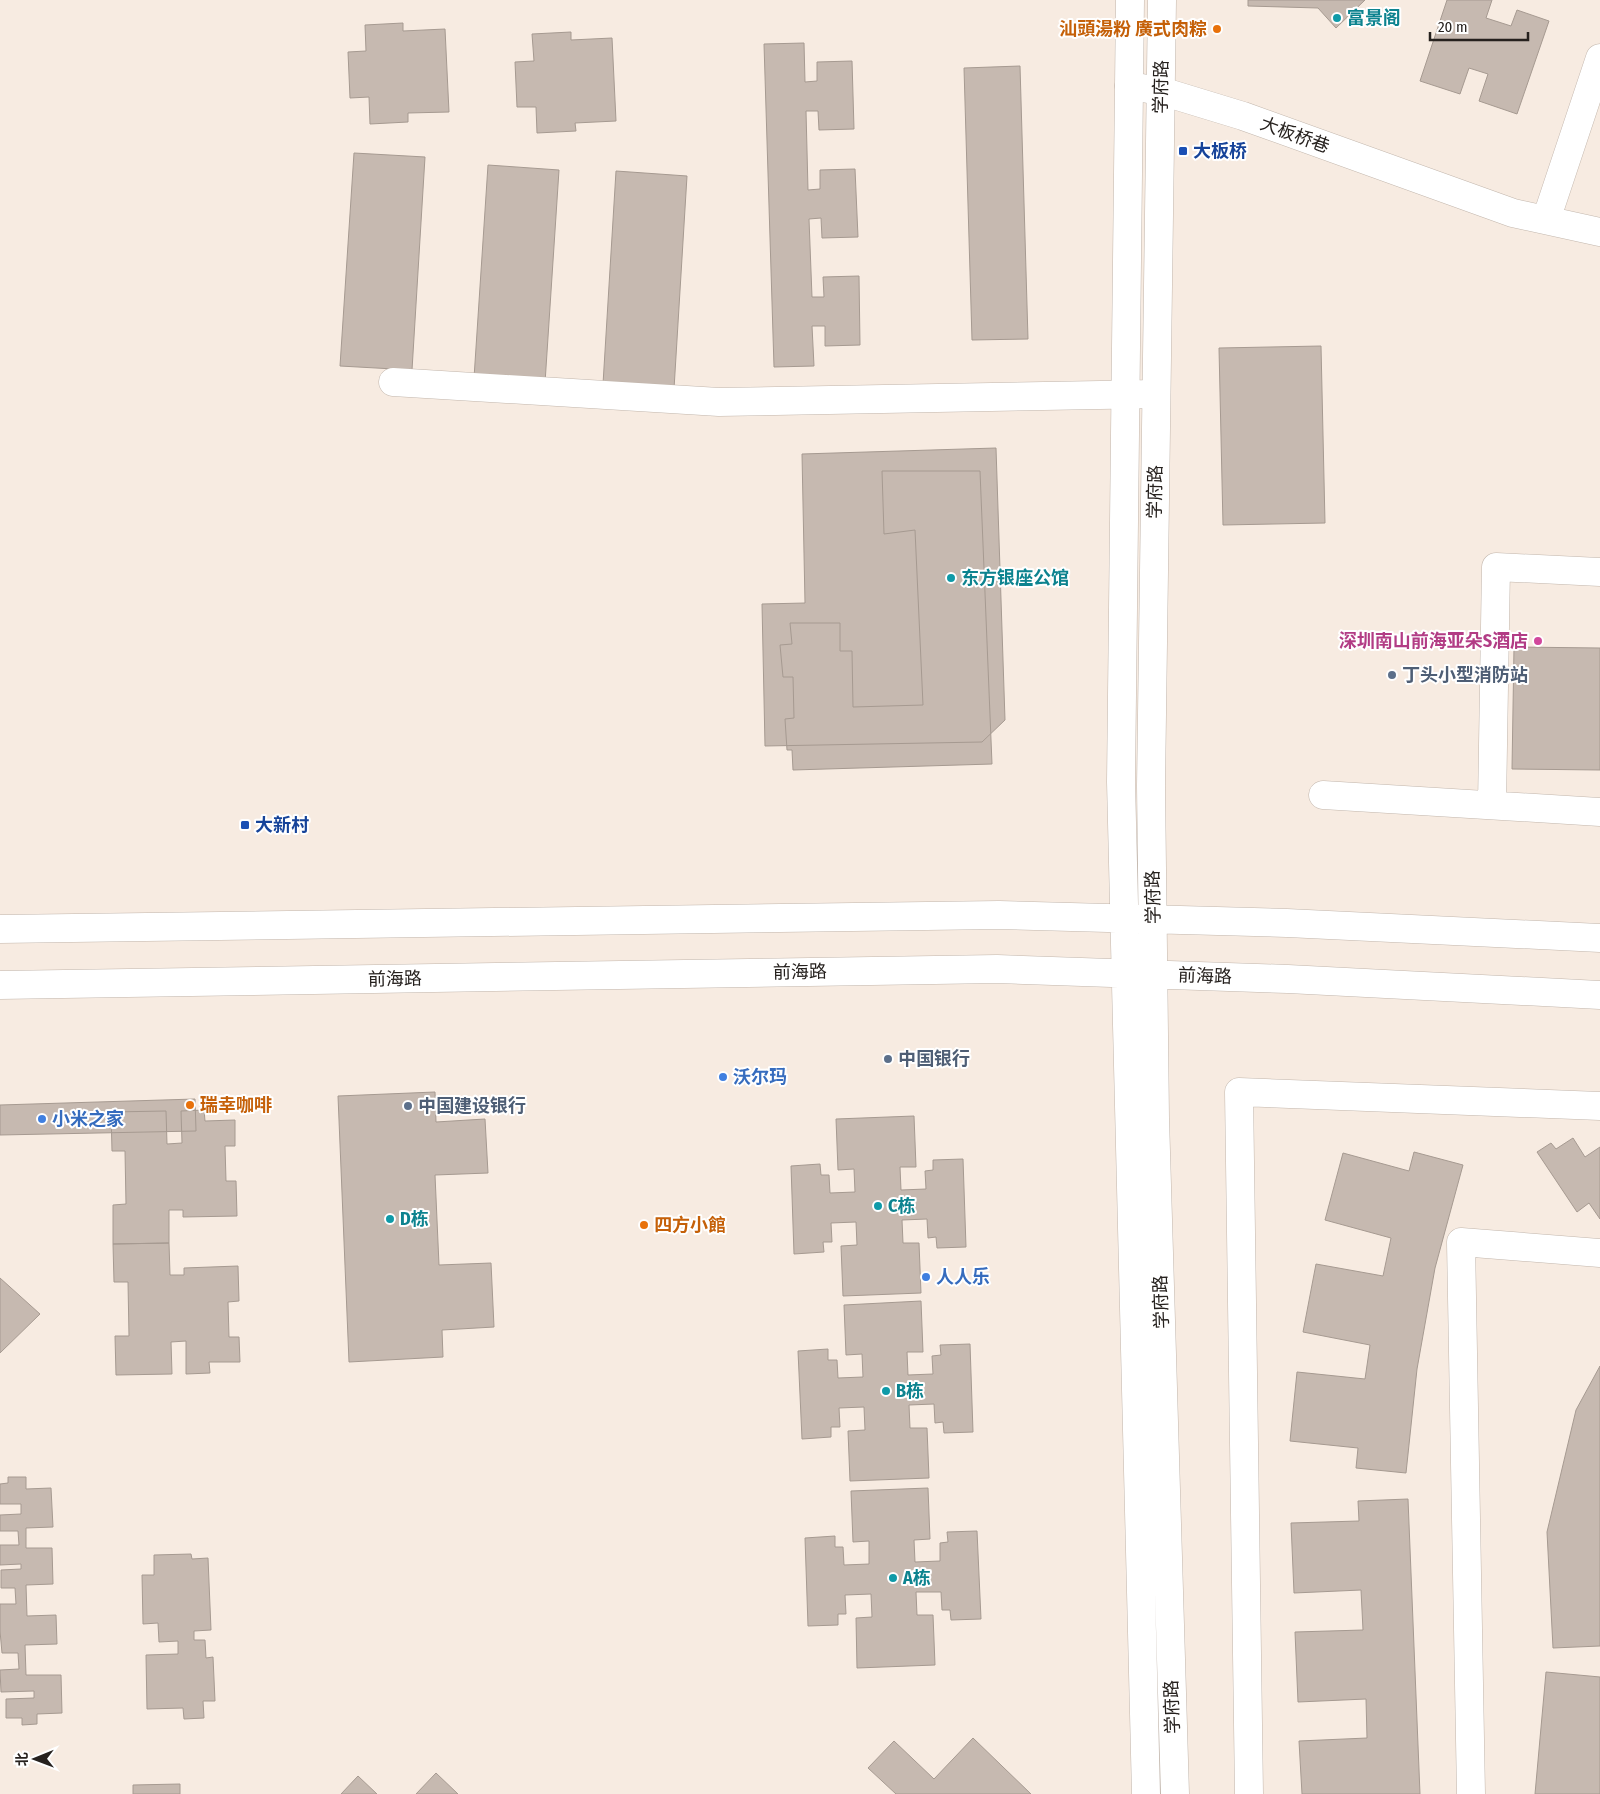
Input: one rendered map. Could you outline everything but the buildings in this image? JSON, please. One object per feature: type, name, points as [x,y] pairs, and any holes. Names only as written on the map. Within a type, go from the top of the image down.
[{"type":"main road","name":"学府路","points":[[1130,0],[1121,782],[1146,1794]]},
{"type":"main road","name":"学府路","points":[[1162,0],[1151,786],[1155,1118],[1175,1794]]},
{"type":"main road","points":[[1600,58],[1546,220],[1600,232]]},
{"type":"main road","name":"大板桥巷","points":[[1129,86],[1161,91],[1252,120],[1513,213],[1546,220]]},
{"type":"main road","points":[[393,382],[719,402],[1156,394]]},
{"type":"main road","points":[[1492,805],[1496,567],[1600,572]]},
{"type":"main road","points":[[1323,795],[1600,812]]},
{"type":"main road","points":[[0,929],[999,915],[1287,923],[1600,938]]},
{"type":"main road","name":"前海路","points":[[0,985],[997,969],[1600,995]]},
{"type":"main road","points":[[1250,1794],[1239,1092],[1600,1106]]},
{"type":"main road","points":[[1471,1794],[1461,1242],[1600,1254]]},
{"type":"place","name":"富景阁","points":[[1337,18]]},
{"type":"place","name":"汕頭湯粉 廣式肉粽","points":[[1217,29]]},
{"type":"place","name":"大板桥","points":[[1183,151]]},
{"type":"place","name":"东方银座公馆","points":[[951,578]]},
{"type":"place","name":"深圳南山前海亚朵S酒店","points":[[1538,641]]},
{"type":"place","name":"丁头小型消防站","points":[[1392,675]]},
{"type":"place","name":"大新村","points":[[245,825]]},
{"type":"place","name":"中国银行","points":[[888,1059]]},
{"type":"place","name":"沃尔玛","points":[[723,1077]]},
{"type":"place","name":"瑞幸咖啡","points":[[190,1105]]},
{"type":"place","name":"中国建设银行","points":[[408,1106]]},
{"type":"place","name":"小米之家","points":[[42,1119]]},
{"type":"place","name":"C栋","points":[[878,1206]]},
{"type":"place","name":"D栋","points":[[390,1219]]},
{"type":"place","name":"四方小館","points":[[644,1225]]},
{"type":"place","name":"人人乐","points":[[926,1277]]},
{"type":"place","name":"B栋","points":[[886,1391]]},
{"type":"place","name":"A栋","points":[[893,1578]]}]
